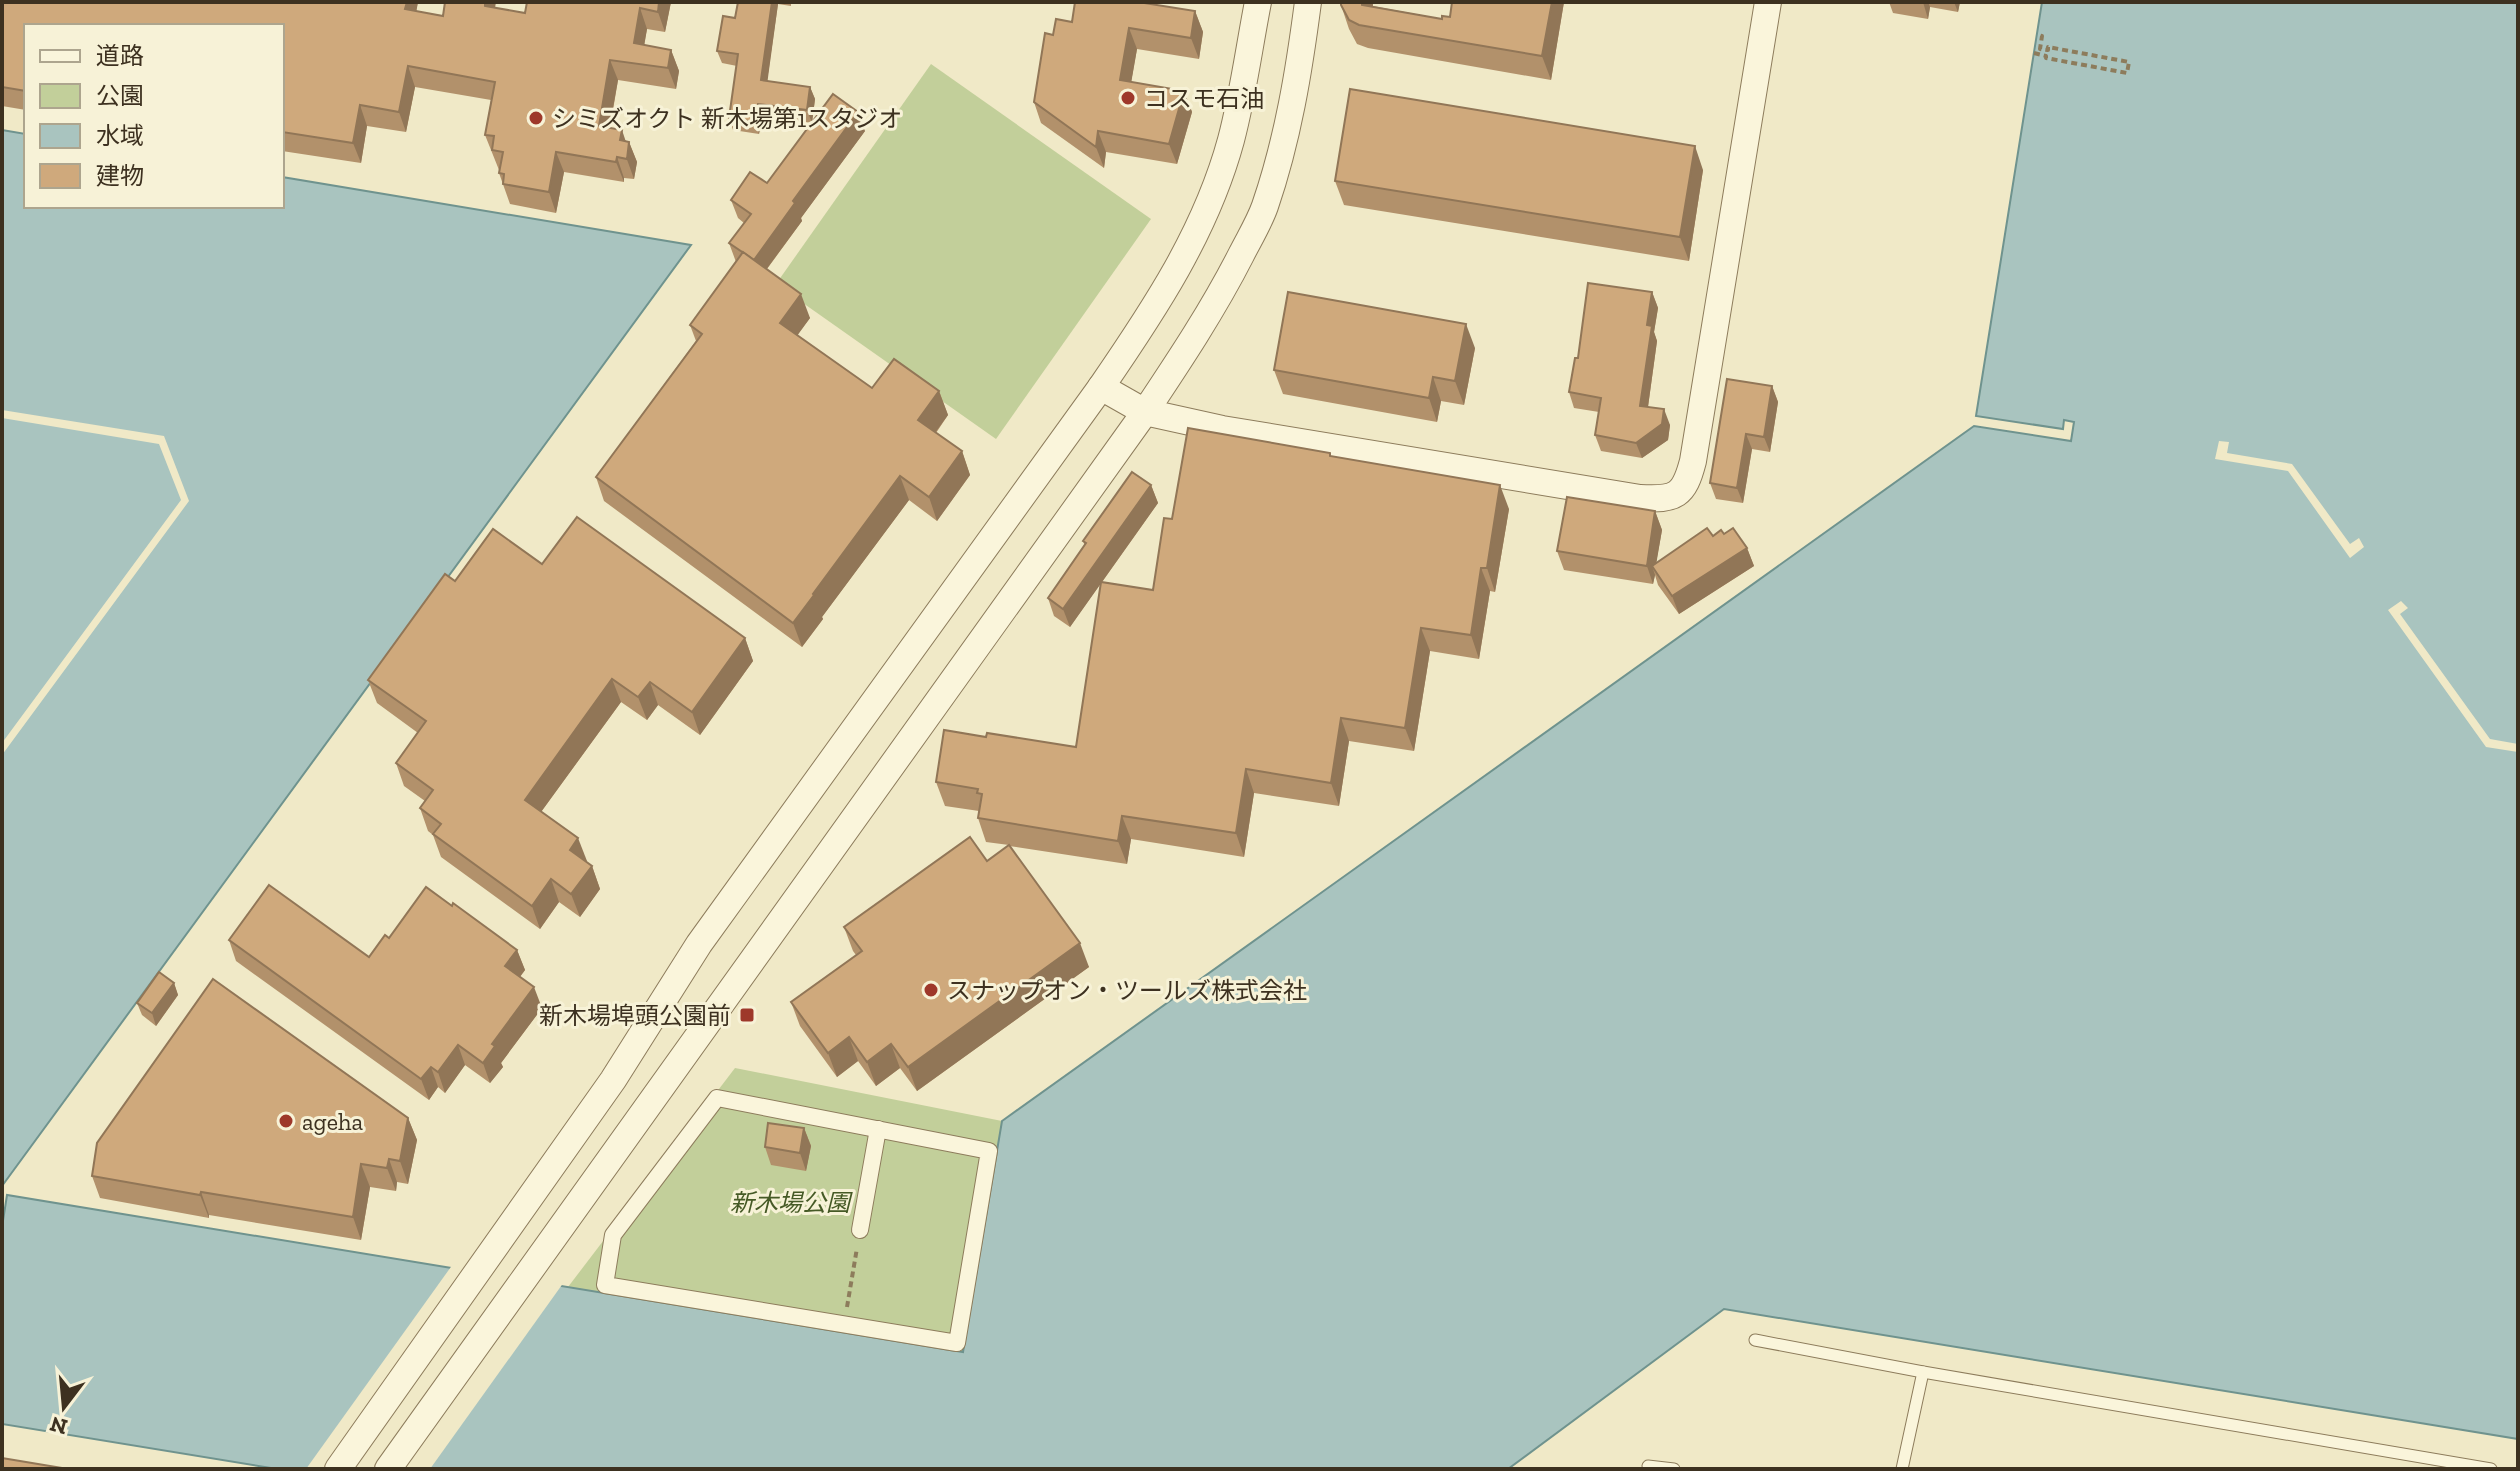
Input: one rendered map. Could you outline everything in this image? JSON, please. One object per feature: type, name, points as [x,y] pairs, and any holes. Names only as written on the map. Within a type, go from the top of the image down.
[{"type":"street","points":[[338,1469],[613,1080],[699,944],[1101,387],[1160,300],[1195,234],[1231,141],[1258,2]]},
{"type":"street","points":[[388,1469],[1145,412],[1199,331],[1264,209],[1286,135],[1301,60],[1308,2]]},
{"type":"street","points":[[1101,387],[1145,412],[1222,429],[1640,498],[1669,498],[1677,494],[1684,488],[1693,461],[1768,2]]},
{"type":"street","points":[[717,1098],[989,1151],[957,1343],[844,1324],[605,1285],[613,1235],[717,1098]]},
{"type":"street","points":[[860,1230],[878,1129]]},
{"type":"lane","points":[[1755,1340],[1923,1372],[2491,1469]]},
{"type":"lane","points":[[1902,1469],[1923,1372]]},
{"type":"lane","points":[[1648,1466],[1674,1469]]},
{"type":"path","points":[[2034,53],[2127,73],[2129,62],[2048,47],[2048,50],[2040,49],[2042,36],[2037,35]]},
{"type":"path","points":[[844,1324],[860,1230]]},
{"type":"green space","points":[[931,64],[1151,219],[996,439],[776,284]]},
{"type":"green space","name":"新木場公園","points":[[735,1068],[1002,1121],[963,1352],[568,1287]]},
{"type":"water","points":[[2042,2],[2518,2],[2518,1439],[1724,1309],[1508,1469],[277,1469],[2,1424],[2,1227],[7,1195],[963,1352],[1002,1121],[1974,426],[2071,441],[2074,422],[2064,420],[2063,429],[1976,416]]},
{"type":"water","points":[[2,130],[24,134],[24,208],[284,208],[284,177],[691,245],[2,1186]]},
{"type":"pier","points":[[2,410],[164,436],[189,501],[2,755],[2,743],[181,500],[159,444],[2,418]]},
{"type":"pier","points":[[2219,441],[2229,442],[2227,453],[2292,464],[2350,544],[2359,538],[2364,547],[2350,558],[2288,471],[2215,459]]},
{"type":"pier","points":[[2401,601],[2408,608],[2400,614],[2490,739],[2518,744],[2518,752],[2486,747],[2388,610]]},
{"type":"pier","points":[[453,1264],[564,1282],[430,1469],[306,1469]]},
{"type":"building","points":[[2,2],[407,2],[405,9],[443,16],[445,2],[485,2],[485,6],[525,13],[527,2],[659,2],[658,12],[640,8],[634,43],[671,50],[668,68],[610,60],[599,126],[622,130],[620,140],[629,142],[627,159],[617,157],[616,162],[556,152],[549,192],[503,184],[504,174],[499,173],[503,152],[492,150],[494,136],[485,135],[495,82],[408,66],[399,112],[360,105],[353,143],[284,132],[284,24],[24,24],[24,91],[2,87]]},
{"type":"building","points":[[738,2],[772,2],[761,80],[810,87],[807,110],[758,104],[755,122],[729,118],[738,54],[717,51],[723,16],[735,18]]},
{"type":"building","points":[[1075,2],[1138,2],[1195,11],[1191,38],[1129,28],[1120,80],[1184,91],[1169,144],[1098,131],[1096,147],[1034,102],[1045,33],[1053,35],[1056,19],[1072,22]]},
{"type":"building","points":[[1341,2],[1362,2],[1362,5],[1442,19],[1442,16],[1450,17],[1452,2],[1552,2],[1542,56],[1359,25],[1349,20]]},
{"type":"building","points":[[1350,89],[1695,146],[1680,237],[1335,181]]},
{"type":"building","points":[[833,94],[858,112],[754,260],[729,243],[751,214],[731,200],[750,172],[767,183]]},
{"type":"building","points":[[743,252],[801,294],[780,323],[872,388],[894,359],[939,391],[918,420],[962,451],[929,497],[900,476],[793,623],[596,477],[702,334],[690,325]]},
{"type":"building","points":[[1588,283],[1652,292],[1647,325],[1652,326],[1640,406],[1664,409],[1662,424],[1636,443],[1595,435],[1601,398],[1569,392],[1575,358],[1578,358]]},
{"type":"building","points":[[1288,292],[1466,324],[1455,381],[1433,377],[1429,398],[1274,370]]},
{"type":"building","points":[[1727,379],[1772,386],[1764,437],[1746,434],[1737,488],[1710,483]]},
{"type":"building","points":[[1188,428],[1500,485],[1487,568],[1481,568],[1471,635],[1421,628],[1405,728],[1341,718],[1331,783],[1246,769],[1236,833],[1122,816],[1118,841],[978,818],[982,794],[977,793],[978,789],[936,782],[944,730],[986,737],[987,733],[1076,747],[1101,582],[1153,590],[1164,518],[1172,519]]},
{"type":"building","points":[[1132,472],[1151,485],[1063,609],[1048,598],[1086,543],[1083,541]]},
{"type":"building","points":[[1567,497],[1655,511],[1647,566],[1557,551]]},
{"type":"building","points":[[577,517],[745,638],[692,712],[650,682],[638,697],[612,679],[525,800],[578,838],[570,850],[592,866],[571,894],[551,879],[532,906],[433,834],[441,824],[420,808],[433,790],[396,763],[426,721],[368,680],[445,574],[455,581],[493,529],[542,564]]},
{"type":"building","points":[[1707,528],[1713,536],[1721,530],[1724,534],[1733,528],[1747,548],[1672,596],[1652,566]]},
{"type":"building","points":[[970,837],[987,861],[1009,845],[1080,943],[908,1067],[891,1044],[867,1062],[849,1037],[828,1053],[791,1002],[862,951],[844,927]]},
{"type":"building","points":[[269,885],[369,957],[385,935],[389,938],[426,887],[517,950],[505,966],[534,987],[492,1044],[495,1046],[483,1063],[458,1045],[438,1072],[431,1067],[421,1079],[229,940]]},
{"type":"building","points":[[159,972],[174,983],[152,1013],[137,1003]]},
{"type":"building","points":[[213,979],[408,1118],[400,1161],[389,1159],[387,1168],[361,1164],[353,1217],[92,1176],[97,1143]]},
{"type":"building","points":[[768,1123],[804,1128],[800,1153],[765,1147]]},
{"type":"building","points":[[2,1458],[68,1469],[2,1469]]},
{"type":"place","name":"コスモ石油","points":[[1128,98]]},
{"type":"place","name":"シミズオクト 新木場第1スタジオ","points":[[536,118]]},
{"type":"place","name":"スナップオン・ツールズ株式会社","points":[[931,990]]},
{"type":"place","name":"新木場埠頭公園前","points":[[747,1015]]},
{"type":"place","name":"ageha","points":[[286,1121]]}]
